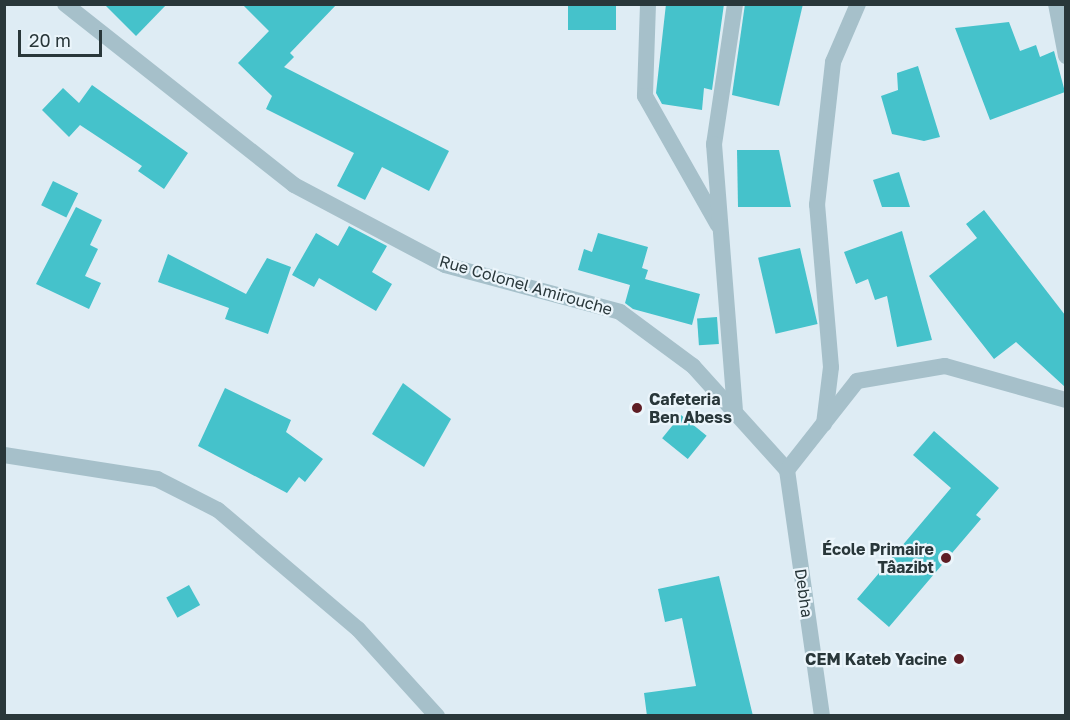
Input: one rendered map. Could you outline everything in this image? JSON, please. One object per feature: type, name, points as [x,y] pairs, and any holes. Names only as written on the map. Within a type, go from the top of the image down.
[{"type":"street","name":"Rue Colonel Amirouche","points":[[65,4],[294,184],[445,265],[620,312],[693,366],[735,408],[787,470]]},
{"type":"street","points":[[648,4],[645,96],[721,231]]},
{"type":"street","points":[[735,4],[714,144],[735,408]]},
{"type":"street","points":[[824,423],[830,336],[816,205],[833,62],[858,4]]},
{"type":"street","points":[[1056,4],[1065,56]]},
{"type":"street","points":[[787,470],[857,381],[945,366],[1065,400]]},
{"type":"street","points":[[4,455],[157,479],[218,510],[358,629],[437,716]]},
{"type":"street","name":"Debha","points":[[787,470],[822,716]]},
{"type":"building","points":[[104,4],[167,4],[136,36]]},
{"type":"building","points":[[242,4],[337,4],[290,53],[294,57],[284,67],[449,151],[429,191],[382,167],[365,200],[337,186],[354,153],[266,109],[272,96],[238,63],[269,31]]},
{"type":"building","points":[[568,4],[616,4],[616,30],[568,30]]},
{"type":"building","points":[[666,4],[724,4],[712,90],[704,88],[702,110],[662,104],[656,93]]},
{"type":"building","points":[[745,4],[803,4],[779,106],[732,95]]},
{"type":"building","points":[[1009,22],[1020,51],[1036,45],[1040,57],[1054,51],[1065,92],[990,120],[955,28]]},
{"type":"building","points":[[918,66],[940,137],[924,141],[892,134],[881,96],[898,90],[897,73]]},
{"type":"building","points":[[92,85],[188,153],[164,189],[138,171],[142,166],[80,125],[69,137],[42,110],[63,88],[79,103]]},
{"type":"building","points":[[737,150],[779,150],[791,207],[738,207]]},
{"type":"building","points":[[899,172],[910,207],[882,207],[873,180]]},
{"type":"building","points":[[53,181],[78,193],[66,218],[41,205]]},
{"type":"building","points":[[76,207],[102,220],[90,245],[98,249],[85,276],[101,283],[89,309],[36,284]]},
{"type":"building","points":[[984,210],[1065,315],[1065,387],[1016,342],[994,359],[929,276],[977,238],[966,224]]},
{"type":"building","points":[[349,226],[387,246],[372,272],[392,284],[376,311],[319,278],[314,287],[292,275],[316,233],[338,246]]},
{"type":"building","points":[[902,231],[932,340],[897,347],[887,296],[875,300],[868,279],[856,284],[844,252]]},
{"type":"building","points":[[598,233],[648,247],[642,268],[648,270],[645,279],[700,294],[692,325],[633,309],[625,303],[630,285],[578,270],[584,249],[592,252]]},
{"type":"building","points":[[800,248],[818,324],[776,334],[758,258]]},
{"type":"building","points":[[168,254],[246,294],[267,258],[291,267],[268,334],[225,319],[229,308],[158,282]]},
{"type":"building","points":[[717,317],[719,344],[699,345],[697,318]]},
{"type":"building","points":[[403,383],[451,419],[424,467],[372,434]]},
{"type":"building","points":[[225,388],[291,420],[286,432],[323,459],[305,482],[299,477],[287,493],[198,446]]},
{"type":"building","points":[[681,415],[707,436],[688,459],[662,438]]},
{"type":"building","points":[[934,431],[999,488],[976,515],[981,519],[889,627],[857,599],[951,488],[913,455]]},
{"type":"building","points":[[719,576],[753,716],[647,716],[644,693],[696,686],[682,618],[665,622],[658,589]]},
{"type":"building","points":[[189,585],[200,605],[177,618],[166,598]]},
{"type":"place","name":"Cafeteria Ben Abess","points":[[637,408]]},
{"type":"place","name":"École Primaire Tâazibt","points":[[946,558]]},
{"type":"place","name":"CEM Kateb Yacine","points":[[959,659]]}]
